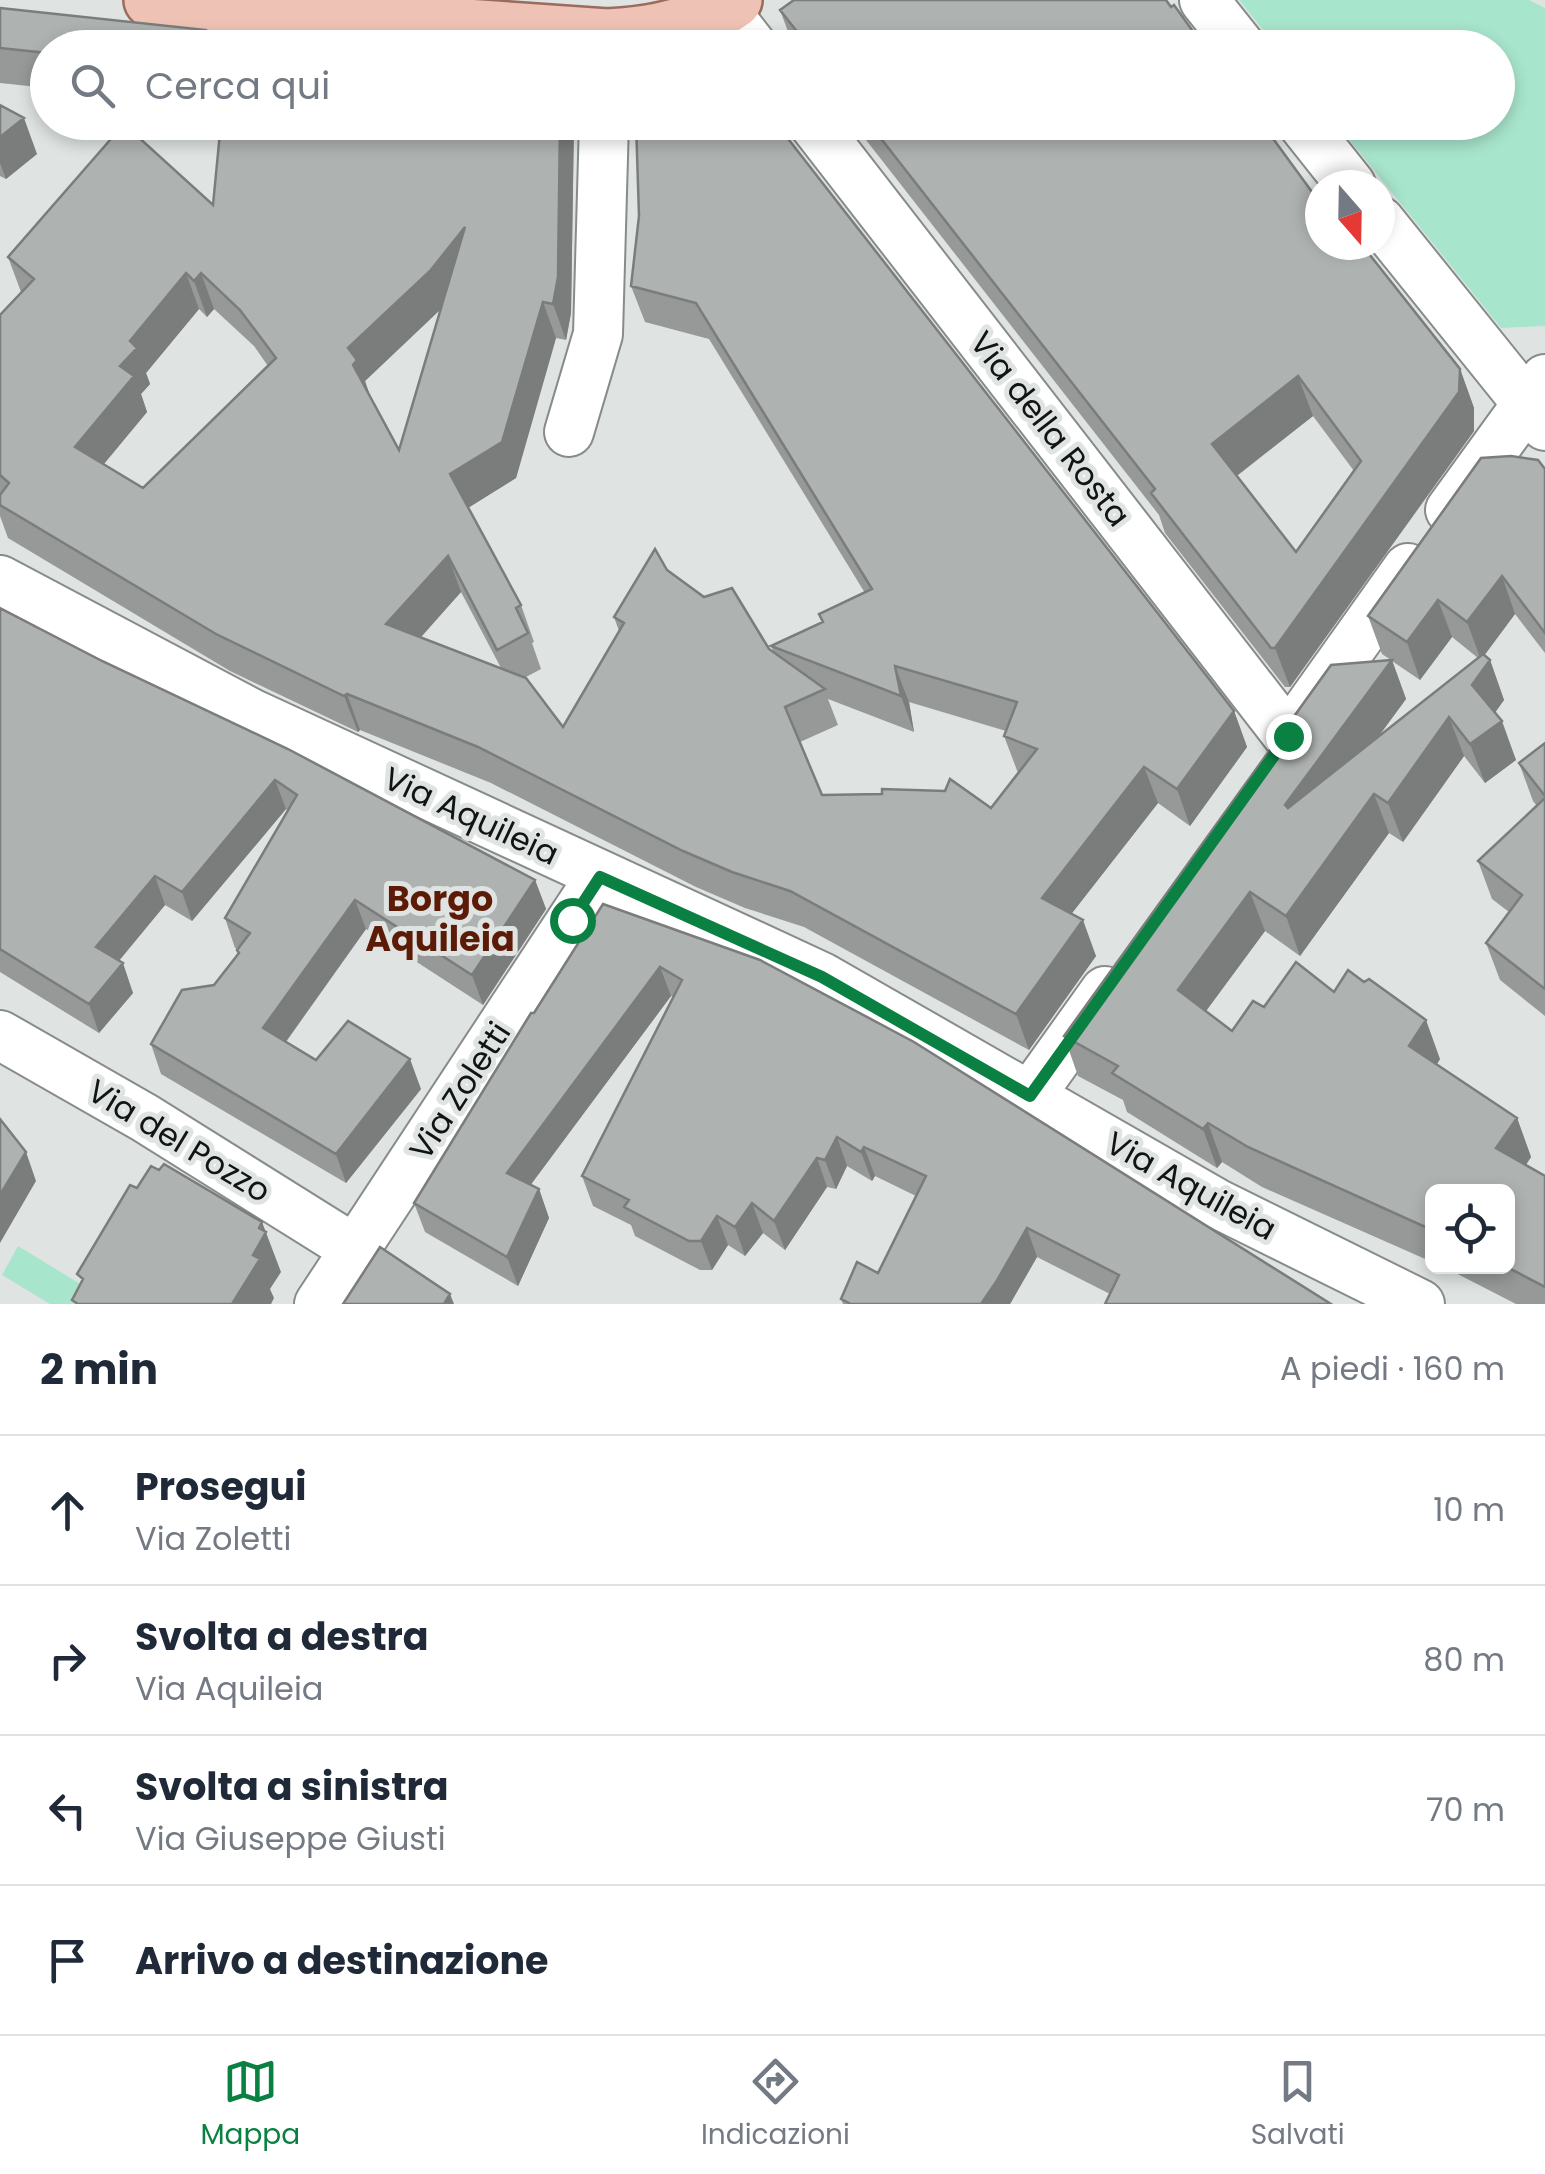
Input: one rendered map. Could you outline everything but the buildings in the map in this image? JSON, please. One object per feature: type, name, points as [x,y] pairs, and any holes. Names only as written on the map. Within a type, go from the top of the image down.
[{"type":"main road","points":[[152,0],[467,30]]},
{"type":"main road","points":[[673,30],[737,18]]},
{"type":"street","points":[[1204,0],[1228,30]]},
{"type":"street","points":[[569,432],[598,334],[603,140]]},
{"type":"street","name":"Via della Rosta","points":[[825,140],[1277,751],[1539,403]]},
{"type":"street","points":[[1315,140],[1339,170]]},
{"type":"street","points":[[1395,238],[1539,403]]},
{"type":"street","name":"Via Aquileia","points":[[0,580],[251,713],[822,977],[1218,1204],[1420,1304]]},
{"type":"street","name":"Via Zoletti","points":[[319,1304],[600,877]]},
{"type":"street","points":[[1030,1096],[1131,955]]},
{"type":"street","name":"Via del Pozzo","points":[[0,1034],[356,1250]]},
{"type":"green space","points":[[1239,0],[1529,0],[1545,8],[1545,326],[1501,328],[1395,196],[1395,170],[1374,170],[1350,140],[1515,140],[1515,30],[1263,30]]},
{"type":"green space","points":[[18,1246],[87,1288],[77,1304],[50,1304],[2,1275]]},
{"type":"district","name":"Borgo Aquileia","points":[[440,919]]},
{"type":"route","points":[[572,920],[600,877],[822,977],[1030,1096],[1288,736]]}]
